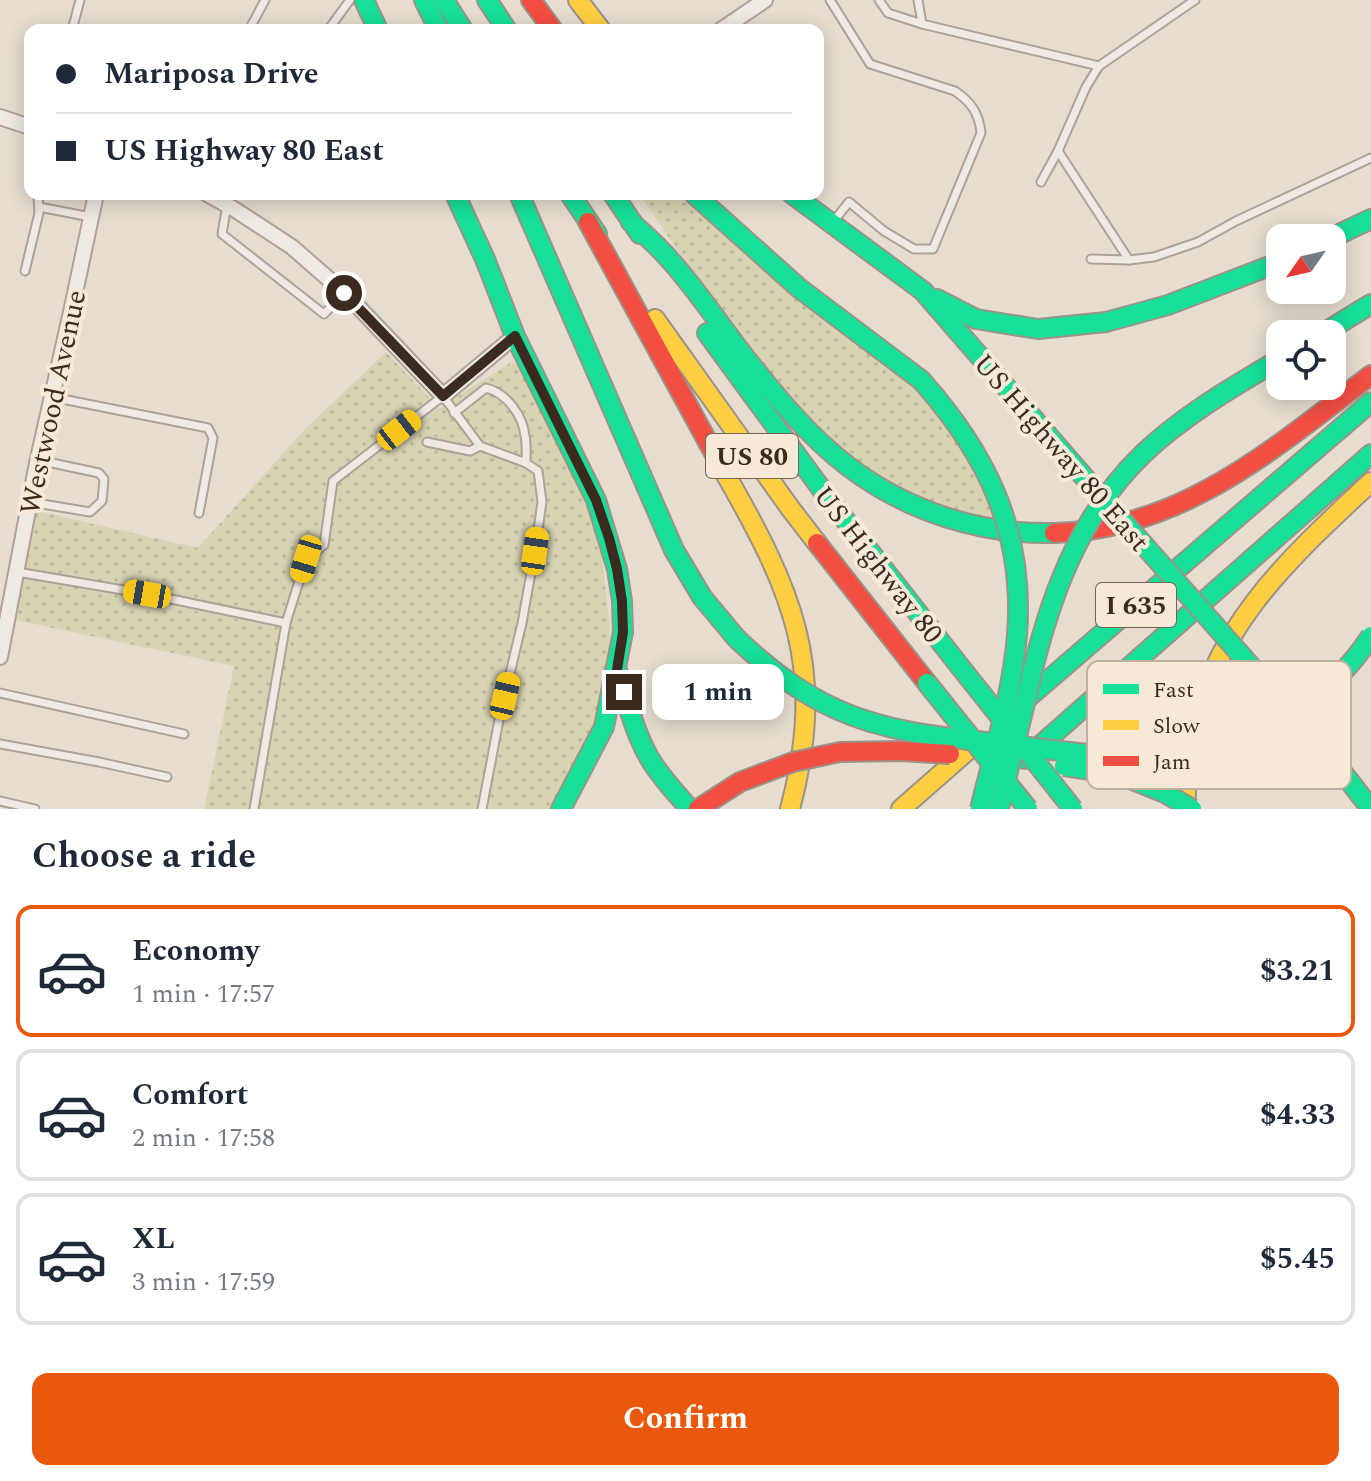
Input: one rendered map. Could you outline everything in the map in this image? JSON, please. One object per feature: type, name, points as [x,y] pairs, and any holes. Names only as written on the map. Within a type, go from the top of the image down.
[{"type":"main road","points":[[364,0],[375,24]]},
{"type":"main road","points":[[424,0],[436,24]]},
{"type":"main road","points":[[444,0],[459,24]]},
{"type":"main road","points":[[487,0],[503,24]]},
{"type":"main road","points":[[531,0],[549,24]]},
{"type":"main road","points":[[551,0],[567,24]]},
{"type":"main road","points":[[578,0],[596,24]]},
{"type":"main road","points":[[458,200],[515,336],[596,500],[617,569],[623,632],[604,727],[561,809]]},
{"type":"main road","points":[[522,200],[674,550],[702,599],[737,639],[790,685],[836,710],[886,728],[964,740],[1087,752]]},
{"type":"main road","name":"US Highway 80","points":[[574,200],[790,508],[1028,809]]},
{"type":"main road","name":"US Highway 80","points":[[617,200],[757,405],[869,553],[1073,809]]},
{"type":"main road","points":[[702,200],[799,288],[921,380],[950,413],[978,454],[999,500],[1014,557],[1018,603],[1014,660],[980,809]]},
{"type":"main road","name":"US Highway 80 East","points":[[800,200],[923,291],[1246,661]]},
{"type":"main road","points":[[1346,231],[1371,219]]},
{"type":"main road","points":[[588,222],[763,543],[791,606],[805,665],[807,702],[805,740],[798,784],[790,809]]},
{"type":"main road","points":[[631,222],[664,253],[764,379],[825,448],[852,471],[894,497],[976,527],[1013,533],[1059,534],[1103,530],[1141,521],[1225,480],[1371,375]]},
{"type":"main road","points":[[923,291],[976,319],[1038,329],[1106,322],[1168,305],[1266,267]]},
{"type":"main road","points":[[1345,320],[1371,304]]},
{"type":"main road","points":[[999,809],[1041,634],[1067,561],[1091,518],[1125,473],[1169,431],[1266,368]]},
{"type":"main road","name":"I 635","points":[[901,809],[1371,402]]},
{"type":"main road","name":"I 635","points":[[1136,661],[1371,454]]},
{"type":"main road","points":[[1218,661],[1232,631],[1270,580],[1371,482]]},
{"type":"main road","points":[[1351,663],[1371,636]]},
{"type":"main road","points":[[617,670],[649,758],[690,809]]},
{"type":"main road","name":"I 635","points":[[968,809],[1087,704]]},
{"type":"main road","points":[[698,809],[740,782],[793,762],[840,752],[900,751],[1087,770]]},
{"type":"main road","name":"US Highway 80 East","points":[[1351,780],[1369,800]]},
{"type":"main road","points":[[1155,789],[1192,809]]},
{"type":"main road","points":[[1186,809],[1187,789]]},
{"type":"street","points":[[730,24],[765,0]]},
{"type":"street","points":[[0,117],[24,125]]},
{"type":"street","name":"Westwood Avenue","points":[[0,657],[38,460],[95,200]]},
{"type":"street","points":[[218,200],[292,247],[344,293],[443,396],[515,336]]},
{"type":"lane","points":[[74,24],[80,0]]},
{"type":"lane","points":[[252,24],[265,0]]},
{"type":"lane","points":[[332,24],[350,0]]},
{"type":"lane","points":[[830,0],[870,64],[955,91],[976,111],[981,133],[933,249],[914,249],[884,231],[849,202],[832,223]]},
{"type":"lane","points":[[879,0],[888,13],[922,24],[1099,66]]},
{"type":"lane","points":[[918,0],[922,24]]},
{"type":"lane","points":[[1041,182],[1099,66],[1195,0]]},
{"type":"lane","points":[[1058,151],[1129,260]]},
{"type":"lane","points":[[1091,259],[1154,257],[1198,242],[1371,158]]},
{"type":"lane","points":[[25,271],[39,213],[38,200]]},
{"type":"lane","points":[[227,205],[222,234],[324,314],[344,293]]},
{"type":"lane","points":[[39,207],[91,217]]},
{"type":"lane","points":[[454,413],[486,388],[494,390],[514,407],[525,433],[526,463]]},
{"type":"lane","points":[[254,809],[286,623],[306,559],[324,545],[333,481],[443,396],[480,446],[526,463],[538,471],[542,502],[522,623],[482,809]]},
{"type":"lane","points":[[52,397],[208,428],[213,438],[199,513]]},
{"type":"lane","points":[[427,442],[470,451],[480,446]]},
{"type":"lane","points":[[30,502],[90,512],[102,501],[104,479],[99,473],[38,460]]},
{"type":"lane","points":[[17,571],[286,623]]},
{"type":"lane","points":[[0,693],[184,734]]},
{"type":"lane","points":[[0,744],[167,777]]},
{"type":"lane","points":[[0,801],[35,809]]},
{"type":"shaded area","points":[[643,200],[686,200],[911,380],[953,428],[997,523],[958,515],[862,468],[785,392],[701,284]]},
{"type":"shaded area","points":[[386,352],[439,408],[510,363],[518,364],[586,503],[601,551],[610,628],[608,678],[597,719],[553,809],[204,809],[234,666],[15,620],[37,511],[198,548],[304,430]]},
{"type":"traffic: fast","points":[[364,0],[375,24]]},
{"type":"traffic: fast","points":[[424,0],[436,24]]},
{"type":"traffic: fast","points":[[444,0],[459,24]]},
{"type":"traffic: fast","points":[[487,0],[503,24]]},
{"type":"traffic: fast","points":[[458,200],[515,336],[596,500],[617,569],[623,632],[604,727],[561,809]]},
{"type":"traffic: fast","points":[[522,200],[674,550],[702,597],[737,639]]},
{"type":"traffic: fast","points":[[574,200],[597,234]]},
{"type":"traffic: fast","points":[[617,200],[640,234]]},
{"type":"traffic: fast","points":[[701,200],[799,288],[921,380]]},
{"type":"traffic: fast","points":[[800,200],[923,291],[1084,477]]},
{"type":"traffic: fast","points":[[1346,231],[1371,219]]},
{"type":"traffic: fast","points":[[631,222],[680,271],[791,413],[849,467],[895,496],[946,517],[999,530],[1054,533]]},
{"type":"traffic: fast","points":[[937,299],[976,319],[1038,329],[1106,322],[1168,305],[1266,267]]},
{"type":"traffic: fast","points":[[1345,320],[1371,304]]},
{"type":"traffic: fast","points":[[707,333],[828,498],[954,659]]},
{"type":"traffic: fast","points":[[999,809],[1045,625],[1068,562],[1083,533],[1121,478],[1159,439],[1209,402],[1266,367]]},
{"type":"traffic: fast","points":[[921,380],[945,408],[983,467],[1008,529],[1015,563],[1018,598],[1015,657],[980,809]]},
{"type":"traffic: fast","points":[[1016,708],[1371,402]]},
{"type":"traffic: fast","points":[[1136,661],[1371,454]]},
{"type":"traffic: fast","points":[[1084,477],[1246,661]]},
{"type":"traffic: fast","points":[[1351,662],[1371,636]]},
{"type":"traffic: fast","points":[[737,639],[796,687],[855,717],[914,732],[1087,753]]},
{"type":"traffic: fast","points":[[954,659],[1073,809]]},
{"type":"traffic: fast","points":[[617,670],[644,749],[659,773],[690,809]]},
{"type":"traffic: fast","points":[[927,683],[1028,809]]},
{"type":"traffic: fast","points":[[1025,759],[1087,704]]},
{"type":"traffic: fast","points":[[1064,766],[1087,769]]},
{"type":"traffic: fast","points":[[1351,783],[1371,809]]},
{"type":"traffic: fast","points":[[1155,789],[1192,809]]},
{"type":"traffic: slow","points":[[578,0],[596,24]]},
{"type":"traffic: slow","points":[[655,319],[817,543]]},
{"type":"traffic: slow","points":[[722,468],[768,553],[784,592],[804,670],[805,713],[801,758],[790,809]]},
{"type":"traffic: slow","points":[[1218,661],[1256,600],[1282,569],[1371,482]]},
{"type":"traffic: slow","points":[[901,809],[975,744]]},
{"type":"traffic: slow","points":[[1186,789],[1186,809]]},
{"type":"traffic: jam","points":[[531,0],[549,24]]},
{"type":"traffic: jam","points":[[588,222],[722,468]]},
{"type":"traffic: jam","points":[[1054,533],[1100,528],[1144,517],[1185,501],[1262,456],[1371,375]]},
{"type":"traffic: jam","points":[[817,543],[927,683]]},
{"type":"traffic: jam","points":[[698,809],[740,782],[793,762],[840,752],[950,754]]},
{"type":"route","points":[[344,293],[443,396],[515,336],[596,500],[609,538],[622,601],[623,632],[617,670],[624,692]]}]
